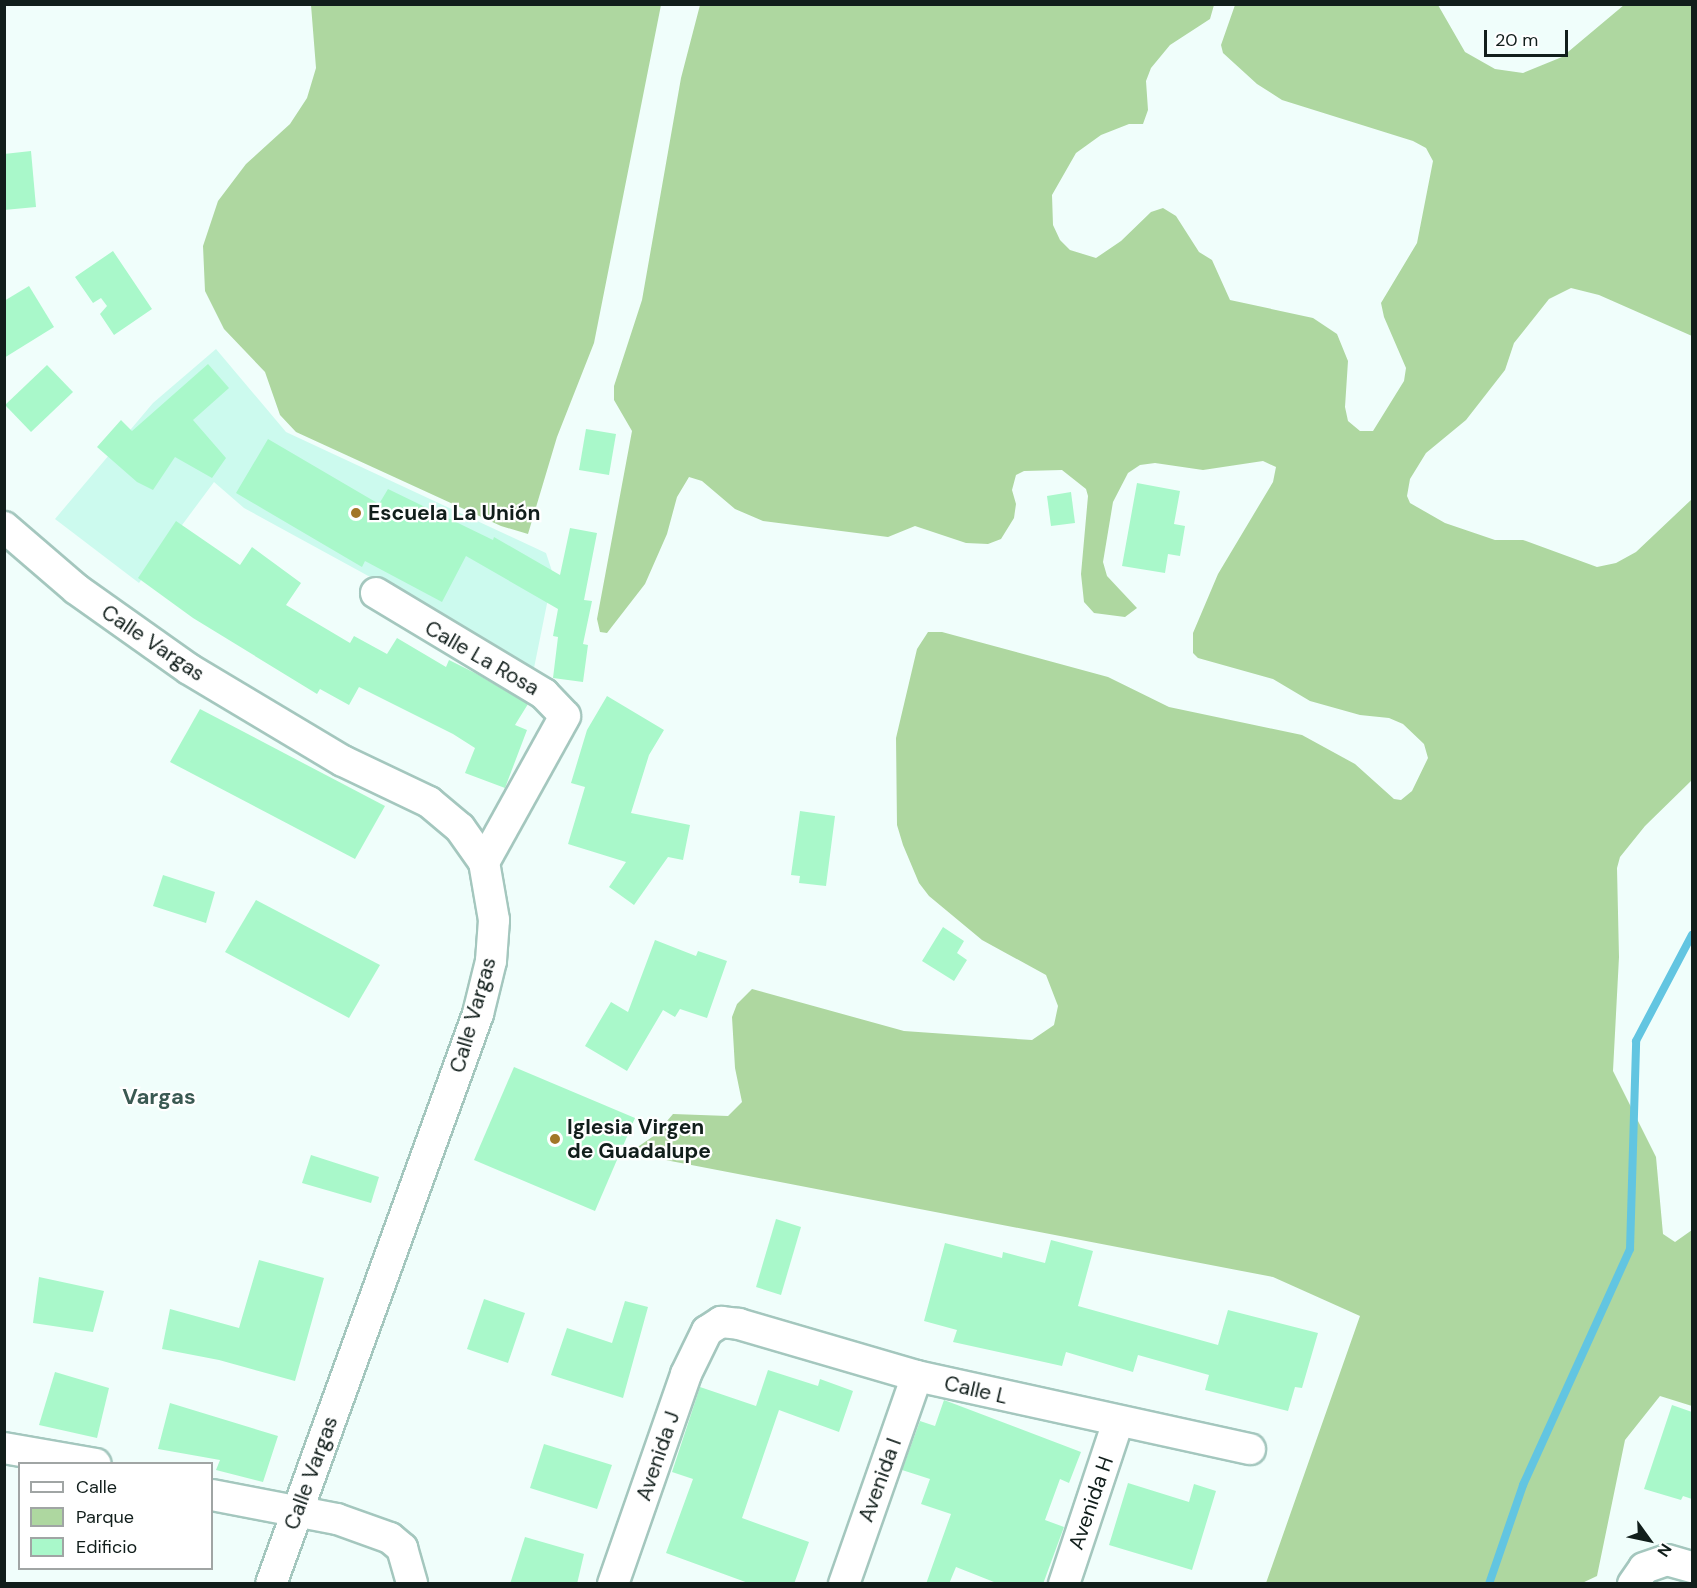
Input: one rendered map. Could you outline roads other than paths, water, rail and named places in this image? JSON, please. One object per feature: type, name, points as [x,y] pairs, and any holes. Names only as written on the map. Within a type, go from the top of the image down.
[{"type":"street","name":"Calle Vargas","points":[[4,527],[92,602],[189,669],[343,761],[429,802],[460,828],[484,862],[494,920],[491,961],[478,1014],[270,1584]]},
{"type":"street","name":"Calle La Rosa","points":[[376,593],[544,694],[565,716],[484,862]]},
{"type":"street","name":"Calle L","points":[[707,1330],[721,1322],[739,1323],[917,1376],[1118,1422],[1250,1449]]},
{"type":"street","name":"Avenida J","points":[[613,1584],[686,1374],[707,1330]]},
{"type":"street","name":"Avenida I","points":[[844,1584],[917,1376]]},
{"type":"street","name":"Avenida H","points":[[1064,1584],[1118,1422]]},
{"type":"street","points":[[4,1448],[84,1462]]},
{"type":"street","points":[[213,1495],[337,1519],[390,1538],[402,1548],[412,1584]]},
{"type":"street","points":[[1638,1576],[1667,1560],[1692,1567]]},
{"type":"waterway","points":[[1489,1584],[1523,1485],[1630,1249],[1636,1041],[1692,935]]},
{"type":"place","name":"Escuela La Unión","points":[[356,513]]},
{"type":"place","name":"Iglesia Virgen de Guadalupe","points":[[555,1139]]},
{"type":"district","name":"Vargas","points":[[159,1097]]}]
